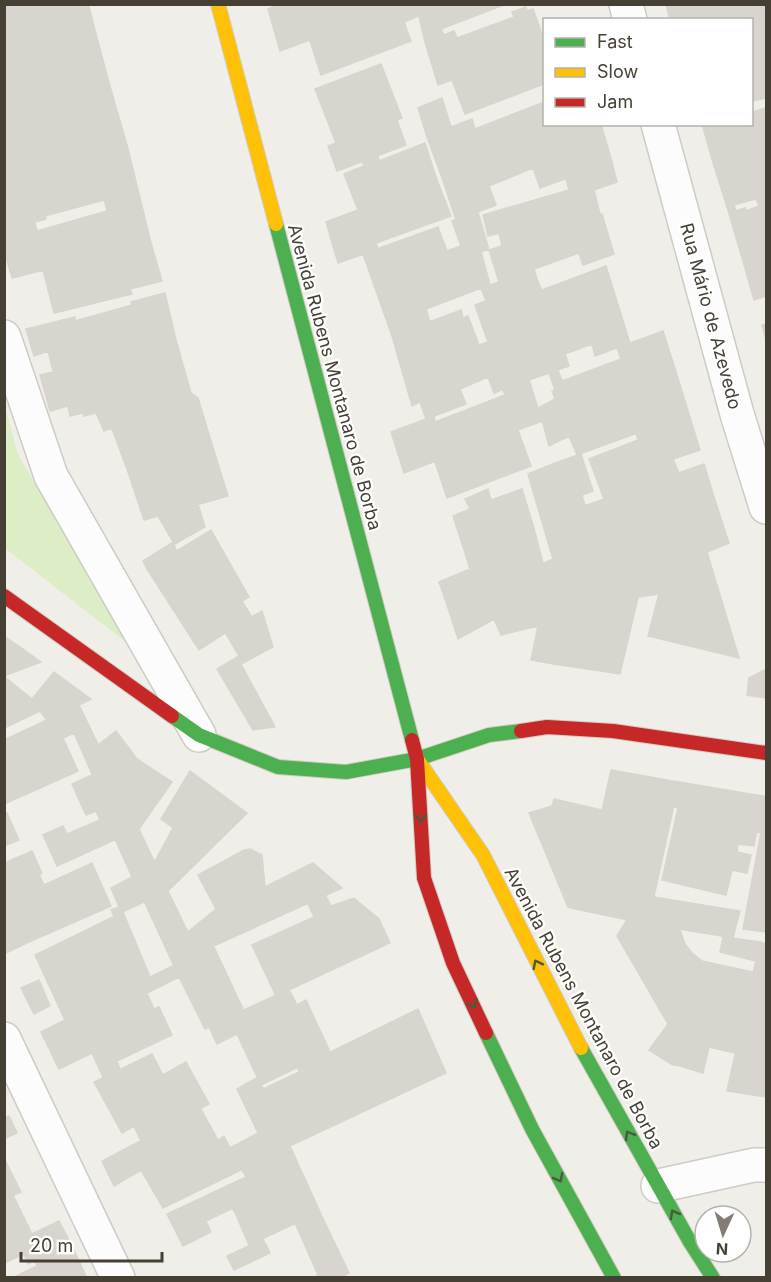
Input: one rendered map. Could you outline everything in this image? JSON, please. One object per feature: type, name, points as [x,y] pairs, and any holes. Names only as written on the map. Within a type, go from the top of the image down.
[{"type":"street","name":"Avenida Rubens Montanaro de Borba","points":[[218,4],[417,759],[424,878],[453,963],[532,1129],[614,1278]]},
{"type":"street","name":"Rua Mário de Azevedo","points":[[659,126],[734,403],[766,507]]},
{"type":"street","points":[[4,337],[51,476],[199,735]]},
{"type":"street","points":[[4,596],[199,735],[278,767],[346,772],[417,759],[489,735],[547,727],[613,731],[766,753]]},
{"type":"street","name":"Avenida Rubens Montanaro de Borba","points":[[417,759],[483,855],[596,1078],[713,1278]]},
{"type":"street","points":[[4,1039],[118,1278]]},
{"type":"street","points":[[658,1186],[753,1165],[766,1165]]},
{"type":"green space","points":[[4,402],[18,455],[136,650],[5,548]]},
{"type":"building","points":[[4,4],[88,4],[89,7],[4,30]]},
{"type":"building","points":[[280,4],[407,4],[280,51],[268,9]]},
{"type":"building","points":[[407,4],[416,4],[418,16],[404,22],[411,41],[321,75],[310,41]]},
{"type":"building","points":[[416,4],[506,4],[441,29],[444,35],[425,42]]},
{"type":"building","points":[[666,4],[766,4],[766,10],[735,18],[670,18]]},
{"type":"building","points":[[89,7],[101,53],[4,78],[4,30]]},
{"type":"building","points":[[526,7],[527,11],[533,9],[543,37],[543,45],[438,85],[425,42],[454,31],[457,38],[514,17],[512,12]]},
{"type":"building","points":[[766,10],[766,54],[753,58],[753,18],[735,18]]},
{"type":"building","points":[[543,46],[543,84],[465,114],[452,80]]},
{"type":"building","points":[[101,53],[113,97],[4,131],[4,78]]},
{"type":"building","points":[[766,54],[766,98],[753,101],[753,58]]},
{"type":"building","points":[[381,64],[402,118],[397,120],[406,145],[337,171],[328,146],[336,143],[315,89]]},
{"type":"building","points":[[113,97],[127,145],[4,181],[4,131]]},
{"type":"building","points":[[442,98],[451,127],[427,137],[418,108]]},
{"type":"building","points":[[543,102],[543,126],[602,126],[612,162],[540,188],[533,168],[489,186],[496,205],[478,212],[451,127],[472,119],[475,129]]},
{"type":"building","points":[[766,108],[766,153],[714,166],[703,126],[753,126],[753,112]]},
{"type":"building","points":[[451,127],[464,170],[442,178],[427,137]]},
{"type":"building","points":[[425,143],[437,180],[358,210],[344,174],[364,166],[362,161],[378,155],[379,161]]},
{"type":"building","points":[[127,145],[139,194],[105,203],[104,200],[45,216],[46,219],[4,231],[4,181]]},
{"type":"building","points":[[766,153],[766,196],[727,207],[714,166]]},
{"type":"building","points":[[612,162],[617,182],[594,190],[600,214],[502,246],[499,233],[488,236],[483,215],[569,190],[566,179]]},
{"type":"building","points":[[464,170],[478,212],[456,220],[442,178]]},
{"type":"building","points":[[437,180],[451,216],[376,243],[378,249],[338,263],[326,222]]},
{"type":"building","points":[[139,194],[151,243],[12,278],[4,250],[4,231],[35,223],[37,231],[107,211],[105,203]]},
{"type":"building","points":[[766,196],[766,243],[740,251],[727,207],[734,205],[736,211],[745,208],[746,211],[759,206],[756,199]]},
{"type":"building","points":[[478,212],[489,250],[481,251],[490,285],[499,282],[503,295],[486,301],[481,288],[426,309],[430,322],[392,336],[363,254],[438,227],[447,251],[461,246],[452,221]]},
{"type":"building","points":[[602,214],[614,254],[583,265],[579,253],[534,269],[538,282],[503,295],[489,250]]},
{"type":"building","points":[[151,243],[162,281],[130,289],[132,294],[54,313],[43,270]]},
{"type":"building","points":[[766,243],[766,296],[754,300],[740,251]]},
{"type":"building","points":[[606,266],[630,343],[595,356],[592,344],[565,354],[569,366],[529,380],[503,295],[538,282],[542,290]]},
{"type":"building","points":[[165,293],[176,340],[53,371],[48,351],[34,356],[26,329],[75,317],[75,321]]},
{"type":"building","points":[[503,295],[529,380],[494,393],[488,377],[460,389],[466,404],[426,419],[420,402],[412,406],[392,336],[461,310],[463,318],[468,316],[479,345],[488,342],[475,305]]},
{"type":"building","points":[[766,324],[766,340],[762,325]]},
{"type":"building","points":[[663,331],[677,375],[544,427],[538,408],[555,399],[552,391],[555,390],[549,373],[558,370],[562,381],[621,359],[617,348]]},
{"type":"building","points":[[176,340],[191,393],[198,398],[104,431],[96,413],[70,416],[68,406],[50,411],[40,375]]},
{"type":"building","points":[[677,375],[689,414],[577,455],[569,436],[549,446],[544,427]]},
{"type":"building","points":[[529,380],[542,421],[404,473],[391,432],[434,416],[435,422],[505,395],[503,390]]},
{"type":"building","points":[[198,398],[211,441],[127,469],[112,429]]},
{"type":"building","points":[[689,414],[700,450],[673,459],[679,473],[604,499],[589,459],[638,440],[636,434]]},
{"type":"building","points":[[518,430],[531,466],[447,498],[435,462]]},
{"type":"building","points":[[211,441],[228,496],[144,520],[127,469]]},
{"type":"building","points":[[581,454],[593,491],[582,495],[585,506],[570,511],[555,463]]},
{"type":"building","points":[[555,463],[570,511],[542,522],[528,474]]},
{"type":"building","points":[[704,464],[715,500],[581,548],[570,511]]},
{"type":"building","points":[[488,489],[491,500],[522,489],[533,525],[465,553],[453,516],[470,509],[465,499]]},
{"type":"building","points":[[715,500],[729,543],[707,552],[739,658],[648,636],[659,594],[638,597],[656,521]]},
{"type":"building","points":[[198,504],[205,527],[173,545],[158,516]]},
{"type":"building","points":[[570,511],[581,548],[553,559],[542,522]]},
{"type":"building","points":[[656,521],[620,674],[553,664],[581,548]]},
{"type":"building","points":[[533,525],[543,563],[446,602],[439,582],[470,569],[465,553]]},
{"type":"building","points":[[211,530],[249,597],[242,601],[251,616],[199,650],[147,569]]},
{"type":"building","points":[[173,542],[177,552],[147,569],[143,561]]},
{"type":"building","points":[[581,548],[553,664],[531,660],[538,626],[501,635],[494,619],[458,639],[446,602]]},
{"type":"building","points":[[262,611],[273,647],[241,664],[275,727],[253,730],[217,669],[239,656],[225,632]]},
{"type":"building","points":[[4,636],[23,649],[4,656]]},
{"type":"building","points":[[23,649],[41,662],[4,676],[4,656]]},
{"type":"building","points":[[766,669],[766,698],[747,695],[749,678]]},
{"type":"building","points":[[54,672],[91,699],[47,720],[40,711],[4,728],[4,693],[17,687],[32,699]]},
{"type":"building","points":[[4,676],[17,687],[4,693]]},
{"type":"building","points":[[79,705],[109,767],[92,774],[74,733],[63,738],[78,771],[4,804],[4,740]]},
{"type":"building","points":[[116,731],[137,759],[172,782],[139,829],[98,745]]},
{"type":"building","points":[[109,767],[139,829],[57,866],[43,835],[63,826],[67,834],[100,820],[96,811],[86,815],[72,784]]},
{"type":"building","points":[[611,770],[679,782],[648,924],[580,910]]},
{"type":"building","points":[[190,771],[247,813],[168,891],[154,863],[173,828],[161,819]]},
{"type":"building","points":[[679,782],[763,796],[754,846],[738,844],[737,852],[751,855],[747,873],[732,870],[726,895],[662,880],[678,808],[674,807]]},
{"type":"building","points":[[763,796],[766,797],[766,932],[743,929],[761,832],[756,833]]},
{"type":"building","points":[[554,799],[602,810],[580,910],[568,907],[529,813],[552,806]]},
{"type":"building","points":[[7,813],[19,840],[4,846],[4,814]]},
{"type":"building","points":[[139,829],[168,891],[114,916],[111,910],[119,907],[111,888],[132,877],[115,839]]},
{"type":"building","points":[[250,849],[262,855],[265,887],[313,863],[342,888],[198,953],[188,932],[216,909],[198,875]]},
{"type":"building","points":[[32,851],[42,873],[4,889],[4,863]]},
{"type":"building","points":[[92,863],[111,906],[29,942],[10,898],[27,890],[22,882],[39,874],[44,885]]},
{"type":"building","points":[[22,882],[27,890],[10,898],[29,942],[6,953],[4,890]]},
{"type":"building","points":[[168,891],[198,953],[174,966],[145,903]]},
{"type":"building","points":[[326,896],[331,906],[354,898],[379,919],[390,943],[276,996],[252,945],[314,917],[308,904]]},
{"type":"building","points":[[654,897],[740,911],[733,938],[648,924]]},
{"type":"building","points":[[123,912],[150,977],[65,1020],[35,955]]},
{"type":"building","points":[[626,921],[680,930],[685,944],[702,961],[680,1066],[673,1065],[649,1050],[668,1024],[617,936]]},
{"type":"building","points":[[723,937],[760,942],[756,961],[720,952]]},
{"type":"building","points":[[760,942],[766,944],[766,1097],[727,1091]]},
{"type":"building","points":[[214,947],[244,1011],[229,1017],[198,953]]},
{"type":"building","points":[[198,953],[229,1017],[205,1029],[179,977],[147,993],[154,1009],[159,1007],[172,1035],[117,1061],[120,1069],[103,1077],[92,1053],[59,1069],[41,1032]]},
{"type":"building","points":[[702,961],[753,972],[735,1053],[709,1047],[703,1073],[680,1066]]},
{"type":"building","points":[[39,980],[50,1006],[34,1014],[21,988]]},
{"type":"building","points":[[289,989],[297,1005],[306,1000],[330,1052],[261,1085],[229,1017]]},
{"type":"building","points":[[418,1009],[446,1073],[290,1146],[263,1089],[299,1072],[298,1068]]},
{"type":"building","points":[[229,1017],[237,1034],[217,1044],[209,1027]]},
{"type":"building","points":[[152,1054],[163,1075],[186,1062],[209,1104],[141,1141],[134,1126],[122,1133],[94,1082]]},
{"type":"building","points":[[258,1077],[290,1146],[163,1208],[141,1170],[114,1186],[102,1161],[201,1109],[218,1140],[224,1136],[230,1148],[258,1133],[237,1089]]},
{"type":"building","points":[[9,1116],[17,1133],[4,1139],[4,1118]]},
{"type":"building","points":[[290,1146],[320,1212],[249,1245],[233,1208],[206,1221],[211,1232],[183,1246],[167,1214],[246,1177],[242,1170]]},
{"type":"building","points":[[6,1162],[21,1192],[4,1199],[4,1163]]},
{"type":"building","points":[[13,1195],[32,1234],[59,1221],[71,1244],[28,1264],[24,1254],[4,1263],[4,1199]]},
{"type":"building","points":[[320,1212],[349,1273],[339,1278],[314,1278],[318,1275],[295,1223]]},
{"type":"building","points":[[263,1239],[270,1253],[234,1270],[227,1256]]},
{"type":"building","points":[[71,1244],[87,1278],[12,1278],[37,1266],[35,1261]]},
{"type":"traffic: fast","points":[[276,224],[412,740]]},
{"type":"traffic: fast","points":[[172,716],[199,735],[278,767],[346,772],[417,759],[489,735],[521,731]]},
{"type":"traffic: fast","points":[[486,1033],[532,1129],[614,1278]]},
{"type":"traffic: fast","points":[[581,1048],[690,1242],[713,1278]]},
{"type":"traffic: slow","points":[[218,4],[276,224]]},
{"type":"traffic: slow","points":[[417,759],[483,855],[581,1048]]},
{"type":"traffic: jam","points":[[4,596],[172,716]]},
{"type":"traffic: jam","points":[[521,731],[547,727],[613,731],[766,753]]},
{"type":"traffic: jam","points":[[412,740],[417,759],[424,878],[453,963],[486,1033]]}]
